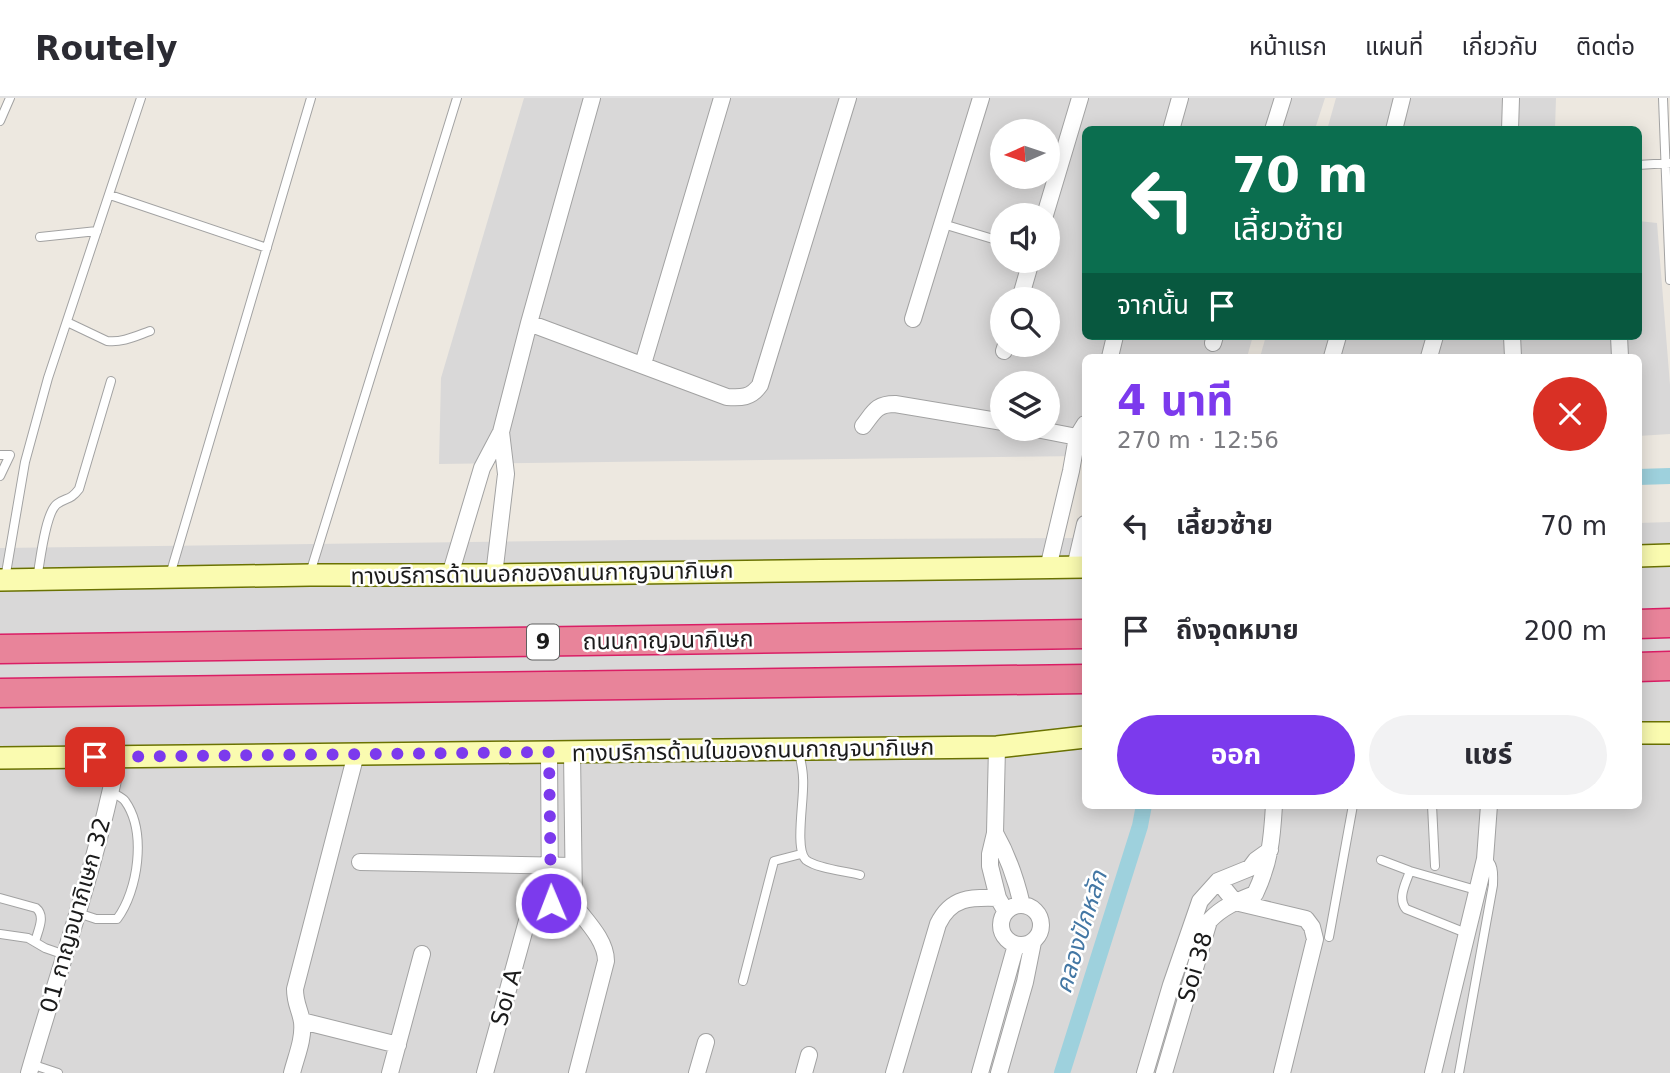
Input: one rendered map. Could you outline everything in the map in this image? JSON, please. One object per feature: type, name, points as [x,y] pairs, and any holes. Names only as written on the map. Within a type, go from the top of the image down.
[{"type":"highway","points":[[1642,624],[1670,623]]},
{"type":"highway","name":"ถนนกาญจนาภิเษก","points":[[0,649],[1082,634]]},
{"type":"highway","points":[[1642,667],[1670,666]]},
{"type":"highway","name":"ถนนกาญจนาภิเษก","points":[[0,693],[1082,679]]},
{"type":"main road","points":[[1642,556],[1670,555]]},
{"type":"main road","name":"ทางบริการด้านนอกของถนนกาญจนาภิเษก","points":[[2,580],[1080,567]]},
{"type":"main road","points":[[1642,733],[1670,733]]},
{"type":"main road","name":"ทางบริการด้านในของถนนกาญจนาภิเษก","points":[[0,758],[997,747],[1082,737]]},
{"type":"street","points":[[450,575],[482,468],[501,432],[592,98]]},
{"type":"street","points":[[643,364],[722,98]]},
{"type":"street","points":[[529,323],[727,397],[749,396],[757,391],[848,98]]},
{"type":"street","points":[[914,319],[981,98]]},
{"type":"street","points":[[1049,203],[1080,98]]},
{"type":"street","points":[[1172,126],[1180,98]]},
{"type":"street","points":[[1274,126],[1283,98]]},
{"type":"street","points":[[1395,126],[1402,98]]},
{"type":"street","points":[[1510,98],[1510,126]]},
{"type":"street","points":[[863,426],[878,406],[885,404],[990,420]]},
{"type":"street","points":[[1048,568],[1078,473],[1081,431],[1060,430]]},
{"type":"street","points":[[494,575],[506,474],[501,432]]},
{"type":"street","points":[[894,1073],[938,924],[944,912],[952,905],[980,897],[1002,905],[1022,905],[1030,907],[1040,916],[1041,931],[1038,937],[1027,945],[1016,945],[1004,935],[1002,927],[1002,905],[990,866],[995,833],[997,747]]},
{"type":"street","points":[[549,752],[551,903],[574,905]]},
{"type":"street","points":[[572,752],[574,905],[603,946],[606,961],[577,1073]]},
{"type":"street","points":[[292,1073],[302,1021],[295,1000],[295,989],[356,754]]},
{"type":"street","name":"01 กาญจนาภิเษก 32","points":[[30,1068],[78,913],[118,757]]},
{"type":"street","name":"Soi 38","points":[[1164,1073],[1202,917],[1255,894],[1270,850],[1274,809]]},
{"type":"street","points":[[1433,1073],[1485,859],[1489,809]]},
{"type":"street","points":[[995,833],[1017,882],[1022,905]]},
{"type":"street","points":[[1145,1073],[1171,985],[1202,917],[1200,901],[1219,881],[1250,868],[1270,850]]},
{"type":"street","points":[[359,862],[573,866]]},
{"type":"street","points":[[1219,881],[1235,902],[1294,915],[1306,919],[1312,927],[1315,939],[1282,1073]]},
{"type":"street","name":"Soi A","points":[[485,1073],[527,921],[532,913],[551,903]]},
{"type":"street","points":[[999,1073],[1025,982],[1032,942]]},
{"type":"street","points":[[980,1073],[1016,945]]},
{"type":"street","points":[[390,1073],[422,954]]},
{"type":"street","points":[[302,1021],[398,1045]]},
{"type":"street","points":[[697,1073],[706,1042]]},
{"type":"street","points":[[804,1073],[809,1055]]},
{"type":"lane","points":[[0,121],[10,98]]},
{"type":"lane","points":[[2,580],[25,461],[48,378],[141,98]]},
{"type":"lane","points":[[170,577],[311,98]]},
{"type":"lane","points":[[310,575],[457,98]]},
{"type":"lane","points":[[1663,98],[1670,280]]},
{"type":"lane","points":[[1642,165],[1667,163]]},
{"type":"lane","points":[[110,195],[267,248]]},
{"type":"lane","points":[[943,224],[990,238]]},
{"type":"lane","points":[[40,237],[97,231]]},
{"type":"lane","points":[[67,322],[114,342],[150,331]]},
{"type":"lane","points":[[37,579],[49,515],[56,505],[73,497],[79,489],[111,381]]},
{"type":"lane","points":[[0,455],[10,455],[0,476]]},
{"type":"lane","points":[[799,750],[803,777],[799,840],[802,854],[816,865],[860,875]]},
{"type":"lane","points":[[78,913],[96,919],[117,919],[124,910],[136,871],[138,848],[134,821],[124,799],[111,792]]},
{"type":"lane","points":[[1329,937],[1352,809]]},
{"type":"lane","points":[[1432,809],[1435,866]]},
{"type":"lane","points":[[743,981],[774,861],[802,854]]},
{"type":"lane","points":[[1459,1073],[1493,885],[1491,862],[1485,859]]},
{"type":"lane","points":[[1381,860],[1476,890]]},
{"type":"lane","points":[[1410,871],[1402,896],[1402,904],[1406,909],[1466,933]]},
{"type":"lane","points":[[0,898],[40,911],[41,917],[34,942]]},
{"type":"lane","points":[[0,934],[28,938],[65,955]]},
{"type":"lane","points":[[30,1068],[58,1073]]},
{"type":"shaded area","points":[[524,98],[1325,98],[1316,126],[1082,126],[1082,340],[1252,340],[1248,354],[1082,354],[1082,456],[439,464],[441,378]]},
{"type":"shaded area","points":[[1336,98],[1556,98],[1555,126],[1328,126]]},
{"type":"shaded area","points":[[1642,221],[1657,223],[1670,385],[1670,434],[1642,436],[1642,354],[1261,354],[1265,340],[1642,340]]},
{"type":"shaded area","points":[[1670,522],[1670,1073],[0,1073],[0,548],[631,540],[1082,538],[1082,809],[1642,809],[1642,523]]},
{"type":"waterway","name":"คลองปักหลัก","points":[[1642,477],[1670,476]]},
{"type":"waterway","name":"คลองปักหลัก","points":[[1062,1073],[1143,809]]},
{"type":"route","points":[[95,757],[549,752],[551,903]]}]
